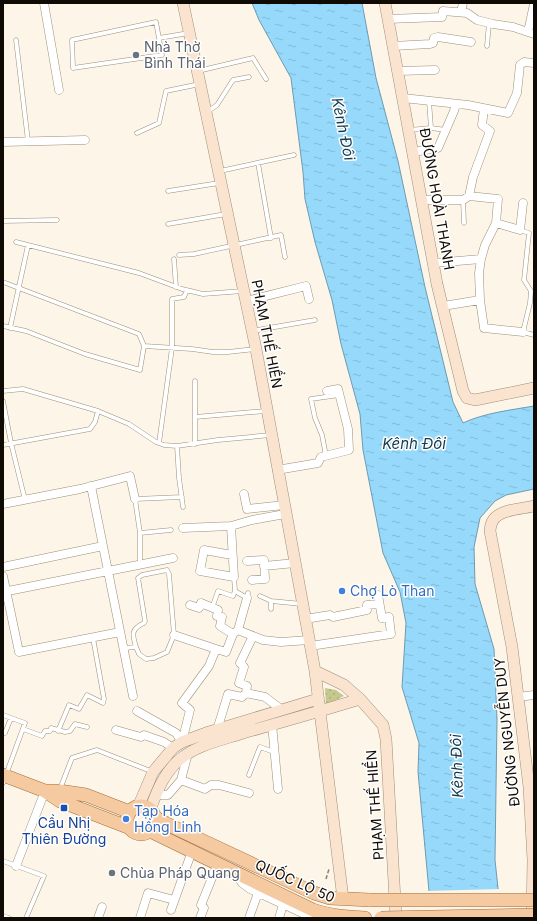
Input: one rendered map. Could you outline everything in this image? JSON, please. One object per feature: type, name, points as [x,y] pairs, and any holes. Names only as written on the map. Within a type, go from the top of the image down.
[{"type":"main road","name":"PHẠM THẾ HIỂN","points":[[183,3],[256,349],[266,411],[315,672],[343,899]]},
{"type":"main road","name":"ĐƯỜNG HOÀI THANH","points":[[385,3],[434,263],[463,391],[467,398],[476,400],[534,388]]},
{"type":"main road","name":"ĐƯỜNG NGUYỄN DUY","points":[[532,918],[533,860],[531,779],[512,647],[490,531],[492,521],[498,515],[534,506]]},
{"type":"main road","name":"PHẠM THẾ HIỂN","points":[[315,672],[344,685],[360,699],[382,725],[386,739],[396,918]]},
{"type":"main road","points":[[318,698],[213,735],[178,745],[154,772],[127,820],[130,828],[133,832],[140,834],[147,833],[152,821],[156,795],[166,774],[172,766],[213,735],[272,724],[360,699]]},
{"type":"main road","name":"QUỐC LỘ 50","points":[[4,778],[46,791],[59,791],[86,795],[134,809],[146,808],[152,821],[192,851],[273,891],[326,914],[342,917],[365,918]]},
{"type":"main road","name":"QUỐC LỘ 50","points":[[46,791],[60,801],[130,828]]},
{"type":"main road","name":"QUỐC LỘ 50","points":[[152,821],[169,825],[314,893],[330,898],[370,900],[534,900]]},
{"type":"main road","points":[[381,918],[534,915]]},
{"type":"street","points":[[44,3],[59,90]]},
{"type":"street","points":[[461,12],[463,3]]},
{"type":"street","points":[[388,19],[442,17],[443,7],[467,13],[477,20],[513,27],[531,33],[534,4]]},
{"type":"street","points":[[393,46],[430,44],[433,43],[434,38],[438,37],[471,42]]},
{"type":"street","points":[[403,98],[484,108],[508,113],[517,93],[520,66],[524,62],[534,63]]},
{"type":"street","points":[[398,71],[435,70]]},
{"type":"street","points":[[413,152],[438,148],[456,104]]},
{"type":"street","points":[[466,198],[490,132],[482,125],[484,108]]},
{"type":"street","points":[[3,142],[85,140]]},
{"type":"street","points":[[422,200],[466,198],[498,199],[496,223],[485,245],[479,273],[480,300],[484,328],[523,332]]},
{"type":"street","points":[[496,223],[520,230],[524,203]]},
{"type":"street","points":[[434,263],[481,259]]},
{"type":"street","points":[[245,296],[306,286],[308,299]]},
{"type":"street","points":[[443,306],[480,300]]},
{"type":"street","points":[[277,470],[318,463],[321,457],[349,450],[348,429],[338,389],[327,391]]},
{"type":"street","points":[[3,504],[91,486],[130,476],[135,499]]},
{"type":"street","points":[[91,486],[133,696]]},
{"type":"street","points":[[244,494],[247,508],[285,509]]},
{"type":"street","points":[[183,528],[231,526],[285,509]]},
{"type":"street","points":[[231,526],[234,577],[200,571],[204,550],[232,555]]},
{"type":"street","points":[[3,567],[103,546]]},
{"type":"street","points":[[4,592],[173,558]]},
{"type":"street","points":[[246,561],[264,560],[265,579],[252,580]]},
{"type":"street","points":[[264,566],[294,563]]},
{"type":"street","points":[[3,576],[4,592],[19,652],[120,632]]},
{"type":"street","points":[[174,635],[226,652],[235,632],[247,595]]},
{"type":"street","points":[[190,605],[199,608],[201,603],[218,610],[217,616],[222,617],[220,626],[263,640],[309,643],[391,634],[389,617],[382,618],[378,600],[367,605],[367,610],[333,617],[330,615],[305,619]]},
{"type":"street","points":[[213,735],[228,694],[242,697],[246,693],[247,686],[239,683],[244,667],[240,663],[253,636]]},
{"type":"street","points":[[178,745],[190,710],[182,703],[210,666],[216,649]]},
{"type":"street","points":[[246,693],[265,697],[282,710]]},
{"type":"street","points":[[518,697],[534,695]]},
{"type":"street","points":[[138,711],[176,734],[178,745]]},
{"type":"street","points":[[272,724],[278,789]]},
{"type":"street","points":[[116,730],[141,737],[144,735],[178,745]]},
{"type":"street","points":[[156,795],[168,795],[181,780],[188,753]]},
{"type":"street","points":[[181,780],[205,789],[211,785],[219,784],[249,793]]},
{"type":"street","points":[[16,866],[46,791]]},
{"type":"street","points":[[171,910],[192,851]]},
{"type":"street","points":[[200,918],[204,908],[201,905],[218,863]]},
{"type":"street","points":[[231,870],[236,874],[242,884],[311,918]]},
{"type":"street","points":[[140,918],[148,893],[174,900]]},
{"type":"street","points":[[249,918],[258,893]]},
{"type":"street","points":[[278,918],[283,905]]},
{"type":"street","points":[[98,918],[102,907]]},
{"type":"lane","points":[[156,22],[159,38],[162,55],[73,68],[72,40],[156,22]]},
{"type":"lane","points":[[487,46],[489,23]]},
{"type":"lane","points":[[159,38],[189,33]]},
{"type":"lane","points":[[16,40],[28,141]]},
{"type":"lane","points":[[197,71],[253,58],[266,79]]},
{"type":"lane","points":[[206,112],[217,105],[234,80],[249,77]]},
{"type":"lane","points":[[137,133],[160,123],[166,91],[200,84]]},
{"type":"lane","points":[[429,101],[431,128]]},
{"type":"lane","points":[[409,130],[431,128],[446,130]]},
{"type":"lane","points":[[219,171],[294,155]]},
{"type":"lane","points":[[258,163],[271,238]]},
{"type":"lane","points":[[168,191],[222,183]]},
{"type":"lane","points":[[464,223],[466,198]]},
{"type":"lane","points":[[168,224],[228,214]]},
{"type":"lane","points":[[3,221],[57,220]]},
{"type":"lane","points":[[520,230],[529,234],[524,280],[530,291],[530,302],[523,332],[534,335]]},
{"type":"lane","points":[[179,255],[194,254],[235,246],[281,235],[285,258]]},
{"type":"lane","points":[[16,242],[139,273],[203,294],[245,296]]},
{"type":"lane","points":[[10,328],[28,245]]},
{"type":"lane","points":[[174,259],[176,286]]},
{"type":"lane","points":[[3,282],[140,334],[144,346],[140,370],[85,354],[26,331],[3,326]]},
{"type":"lane","points":[[159,443],[172,348],[172,299],[184,297],[187,290]]},
{"type":"lane","points":[[252,332],[315,320]]},
{"type":"lane","points":[[144,346],[228,352],[256,349]]},
{"type":"lane","points":[[195,381],[195,444]]},
{"type":"lane","points":[[3,391],[23,389],[98,411],[129,424],[164,445],[177,446],[271,434]]},
{"type":"lane","points":[[326,456],[322,435],[315,418],[311,399],[340,395]]},
{"type":"lane","points":[[3,401],[11,443],[25,500]]},
{"type":"lane","points":[[3,445],[90,429],[95,422],[98,411]]},
{"type":"lane","points":[[195,417],[266,411]]},
{"type":"lane","points":[[177,446],[183,506]]},
{"type":"lane","points":[[147,574],[143,564],[135,499],[182,498]]},
{"type":"lane","points":[[140,533],[171,530]]},
{"type":"lane","points":[[167,570],[169,572],[174,635],[167,652],[154,658],[144,658],[139,654],[133,637],[138,626],[145,621],[138,578],[139,576],[147,574],[167,570]]},
{"type":"lane","points":[[212,608],[218,591],[233,596],[235,591],[234,577]]},
{"type":"lane","points":[[235,591],[247,595]]},
{"type":"lane","points":[[260,596],[271,601],[302,604]]},
{"type":"lane","points":[[270,609],[271,601]]},
{"type":"lane","points":[[58,731],[69,705],[79,709],[87,695],[103,703],[104,699],[93,638]]},
{"type":"lane","points":[[124,648],[136,647]]},
{"type":"lane","points":[[3,714],[25,723],[4,778]]},
{"type":"lane","points":[[3,732],[4,733],[11,718]]},
{"type":"lane","points":[[23,729],[42,736],[45,731],[50,731],[50,728],[65,732],[70,730],[75,724],[87,727]]},
{"type":"lane","points":[[249,775],[260,747],[275,752]]},
{"type":"lane","points":[[59,791],[72,758],[96,750],[154,772]]},
{"type":"lane","points":[[3,861],[44,876],[26,918]]},
{"type":"lane","points":[[3,916],[9,918]]},
{"type":"green space","points":[[325,688],[336,690],[344,696],[326,705]]},
{"type":"water","name":"Kênh Đôi","points":[[252,3],[362,3],[376,78],[398,161],[425,287],[453,402],[463,423],[489,414],[534,406],[534,489],[506,495],[495,501],[480,518],[474,547],[475,584],[494,649],[497,719],[495,860],[500,907],[431,913],[418,772],[419,743],[402,687],[406,623],[400,592],[383,553],[363,450],[360,414],[305,199],[291,78],[259,20]]},
{"type":"pier","points":[[500,889],[504,918],[429,912],[426,891]]},
{"type":"place","name":"Nhà Thờ Bình Thái","points":[[136,55]]},
{"type":"place","name":"Chợ Lò Than","points":[[342,591]]},
{"type":"place","name":"Cầu Nhị Thiên Đường","points":[[64,808]]},
{"type":"place","name":"Tạp Hóa Hồng Linh","points":[[126,819]]},
{"type":"place","name":"Chùa Pháp Quang","points":[[112,873]]}]
